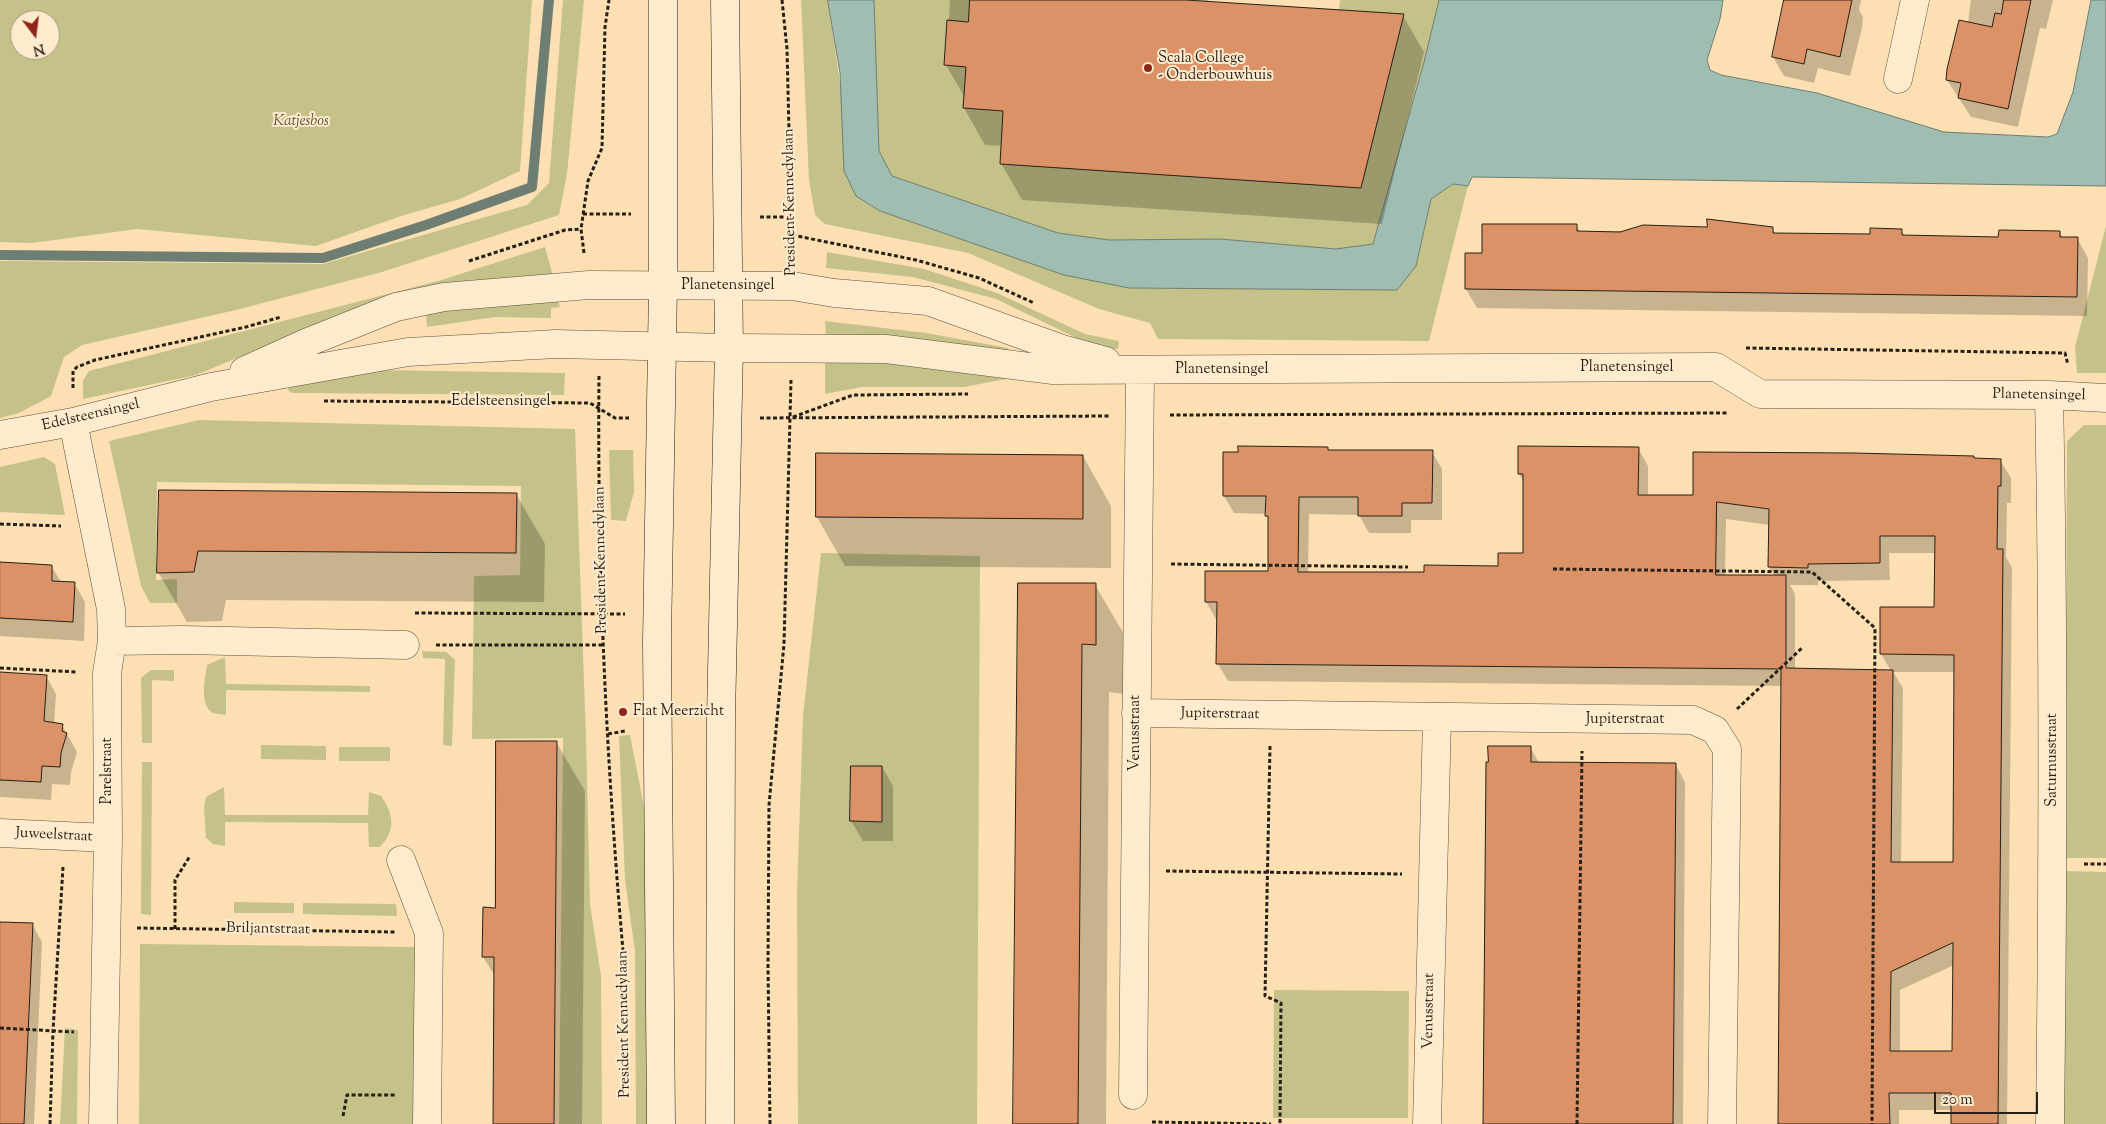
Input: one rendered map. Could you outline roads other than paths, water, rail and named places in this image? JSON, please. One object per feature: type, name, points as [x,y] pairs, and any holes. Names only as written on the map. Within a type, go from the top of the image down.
[{"type":"street","points":[[661,1124],[657,640],[662,418],[663,0]]},
{"type":"street","points":[[720,1124],[720,776],[726,418],[729,348],[725,0]]},
{"type":"street","points":[[1898,79],[1915,0]]},
{"type":"street","name":"Edelsteensingel","points":[[211,387],[306,342],[396,307],[444,297],[589,285],[663,286]]},
{"type":"street","name":"Planetensingel","points":[[663,286],[792,286],[834,293],[928,302],[1062,349],[1140,371]]},
{"type":"street","name":"Edelsteensingel","points":[[0,436],[73,422],[211,387],[408,352],[556,344],[729,348]]},
{"type":"street","name":"Planetensingel","points":[[729,348],[886,349],[1053,370],[1716,367],[1760,394],[2106,398]]},
{"type":"street","name":"Venusstraat","points":[[1133,1095],[1140,371]]},
{"type":"street","name":"Saturnusstraat","points":[[2050,1124],[2053,873],[2053,578],[2059,396]]},
{"type":"street","name":"Parelstraat","points":[[73,422],[111,609],[112,640],[107,673],[108,838],[103,1124]]},
{"type":"street","points":[[112,640],[405,645]]},
{"type":"street","name":"Jupiterstraat","points":[[1136,713],[1693,720],[1715,730],[1726,750],[1722,1124]]},
{"type":"street","name":"Venusstraat","points":[[1428,1124],[1437,718]]},
{"type":"street","name":"Juweelstraat","points":[[0,833],[108,838]]},
{"type":"street","points":[[402,860],[429,933],[427,1124]]},
{"type":"waterway","points":[[0,255],[323,258],[426,225],[532,187],[549,0]]},
{"type":"place","name":"Scala College - Onderbouwhuis","points":[[1148,68]]},
{"type":"place","name":"Flat Meerzicht","points":[[623,712]]},
{"type":"park label","name":"Katjesbos","points":[[301,122]]}]
